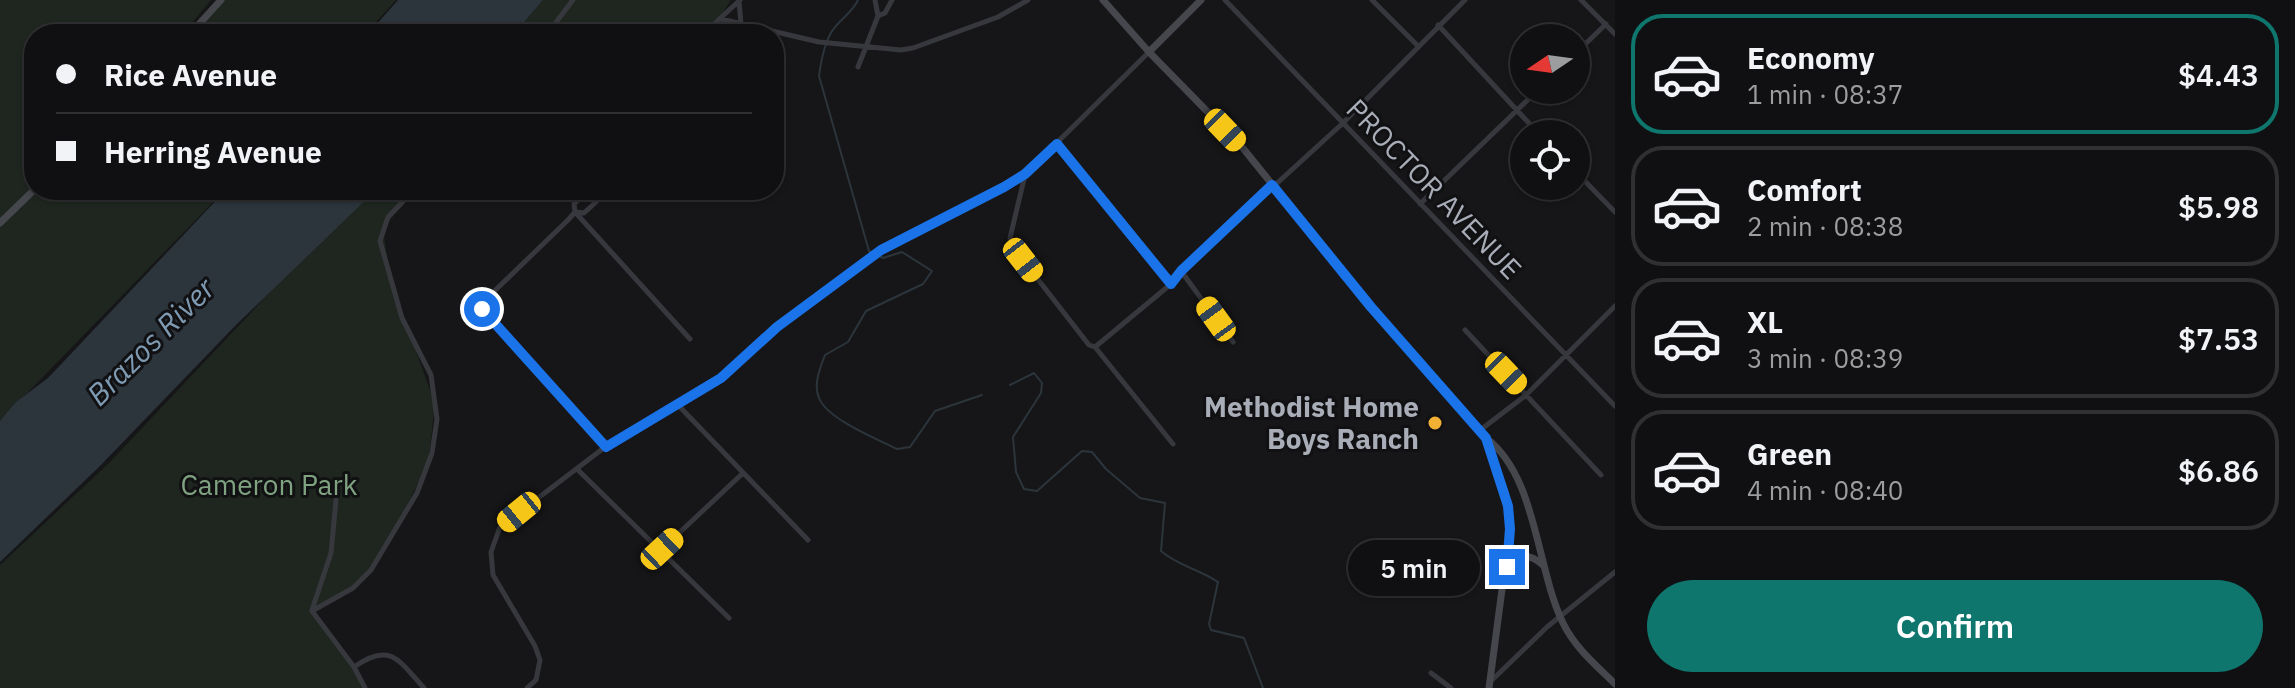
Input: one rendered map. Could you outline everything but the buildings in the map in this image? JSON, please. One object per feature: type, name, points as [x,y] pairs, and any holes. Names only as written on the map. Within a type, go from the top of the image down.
[{"type":"main road","points":[[199,24],[221,0]]},
{"type":"main road","points":[[1103,0],[1242,147],[1371,307],[1479,431],[1500,449],[1523,495],[1561,618],[1574,643],[1615,683]]},
{"type":"main road","points":[[1149,52],[1201,0]]},
{"type":"main road","points":[[0,223],[24,200]]},
{"type":"main road","points":[[1486,438],[1508,506],[1510,529],[1488,686]]},
{"type":"main road","points":[[1507,567],[1517,558],[1525,556],[1535,558],[1545,567]]},
{"type":"street","points":[[555,24],[573,0]]},
{"type":"street","points":[[714,24],[739,0]]},
{"type":"street","points":[[721,19],[741,24],[739,0]]},
{"type":"street","points":[[858,67],[878,16],[875,0]]},
{"type":"street","points":[[878,16],[885,13],[892,0]]},
{"type":"street","points":[[784,34],[866,48],[913,48],[998,17],[1028,0]]},
{"type":"street","name":"PROCTOR AVENUE","points":[[1225,0],[1615,406]]},
{"type":"street","points":[[1372,0],[1417,45]]},
{"type":"street","points":[[1095,347],[1171,284],[1272,185],[1343,123],[1465,0]]},
{"type":"street","points":[[1581,0],[1615,34]]},
{"type":"street","points":[[1590,39],[1606,24]]},
{"type":"street","points":[[1438,25],[1525,120]]},
{"type":"street","points":[[527,688],[538,674],[538,651],[496,582],[490,561],[492,544],[500,527],[606,447],[721,378],[757,343],[869,258],[914,231],[958,213],[1025,174],[1149,52]]},
{"type":"street","points":[[1420,204],[1523,104]]},
{"type":"street","points":[[1057,144],[1171,284]]},
{"type":"street","points":[[1025,174],[1011,243],[1089,345],[1095,347],[1173,444]]},
{"type":"street","points":[[1590,186],[1615,212]]},
{"type":"street","points":[[312,611],[353,588],[371,570],[417,493],[432,453],[437,419],[431,375],[402,318],[380,241],[388,217],[404,200]]},
{"type":"street","points":[[578,200],[574,204],[575,212],[690,339]]},
{"type":"street","points":[[575,212],[584,213],[598,200]]},
{"type":"street","points":[[575,212],[483,300],[483,311],[606,447]]},
{"type":"street","points":[[1181,271],[1233,342]]},
{"type":"street","points":[[1479,431],[1526,395],[1615,306]]},
{"type":"street","points":[[1465,330],[1601,475]]},
{"type":"street","points":[[678,405],[808,540]]},
{"type":"street","points":[[577,469],[729,618]]},
{"type":"street","points":[[662,549],[743,473]]},
{"type":"street","points":[[312,611],[331,553],[336,500]]},
{"type":"street","points":[[1488,686],[1615,572]]},
{"type":"street","points":[[312,611],[354,667],[365,688]]},
{"type":"street","points":[[354,667],[375,654],[390,655],[399,659],[424,688]]},
{"type":"street","points":[[1431,673],[1451,688]]},
{"type":"street","points":[[1609,688],[1615,683]]},
{"type":"green space","points":[[0,0],[211,0],[191,24],[24,24],[24,200],[215,200],[0,421]]},
{"type":"green space","points":[[220,0],[396,0],[374,24],[197,24]]},
{"type":"green space","points":[[543,0],[731,0],[715,24],[523,24]]},
{"type":"green space","name":"Cameron Park","points":[[364,200],[407,200],[383,228],[390,279],[435,404],[428,463],[394,532],[361,581],[312,612],[354,667],[363,688],[0,688],[0,565],[109,463],[275,287]]},
{"type":"water","points":[[398,0],[543,0],[523,24],[377,24]]},
{"type":"water","name":"Brazos River","points":[[217,200],[366,200],[0,562],[0,421],[16,402],[48,378]]},
{"type":"waterway","points":[[858,0],[829,36],[819,76],[869,251],[883,258],[902,252],[932,271],[923,284],[866,311],[848,342],[825,355],[818,376],[817,393],[824,406],[842,421],[897,449],[910,447],[935,411],[982,395]]},
{"type":"waterway","points":[[1010,385],[1034,373],[1042,383],[1041,393],[1013,437],[1016,472],[1024,489],[1037,491],[1082,451],[1092,452],[1106,469],[1140,498],[1165,503],[1161,551],[1218,582],[1209,624],[1211,630],[1244,638],[1263,688]]},
{"type":"place","name":"Methodist Home Boys Ranch","points":[[1435,423]]},
{"type":"route","points":[[482,309],[606,447],[721,378],[757,343],[881,250],[1004,187],[1025,174],[1057,144],[1171,284],[1272,185],[1371,307],[1486,438],[1508,506],[1507,567]]}]
